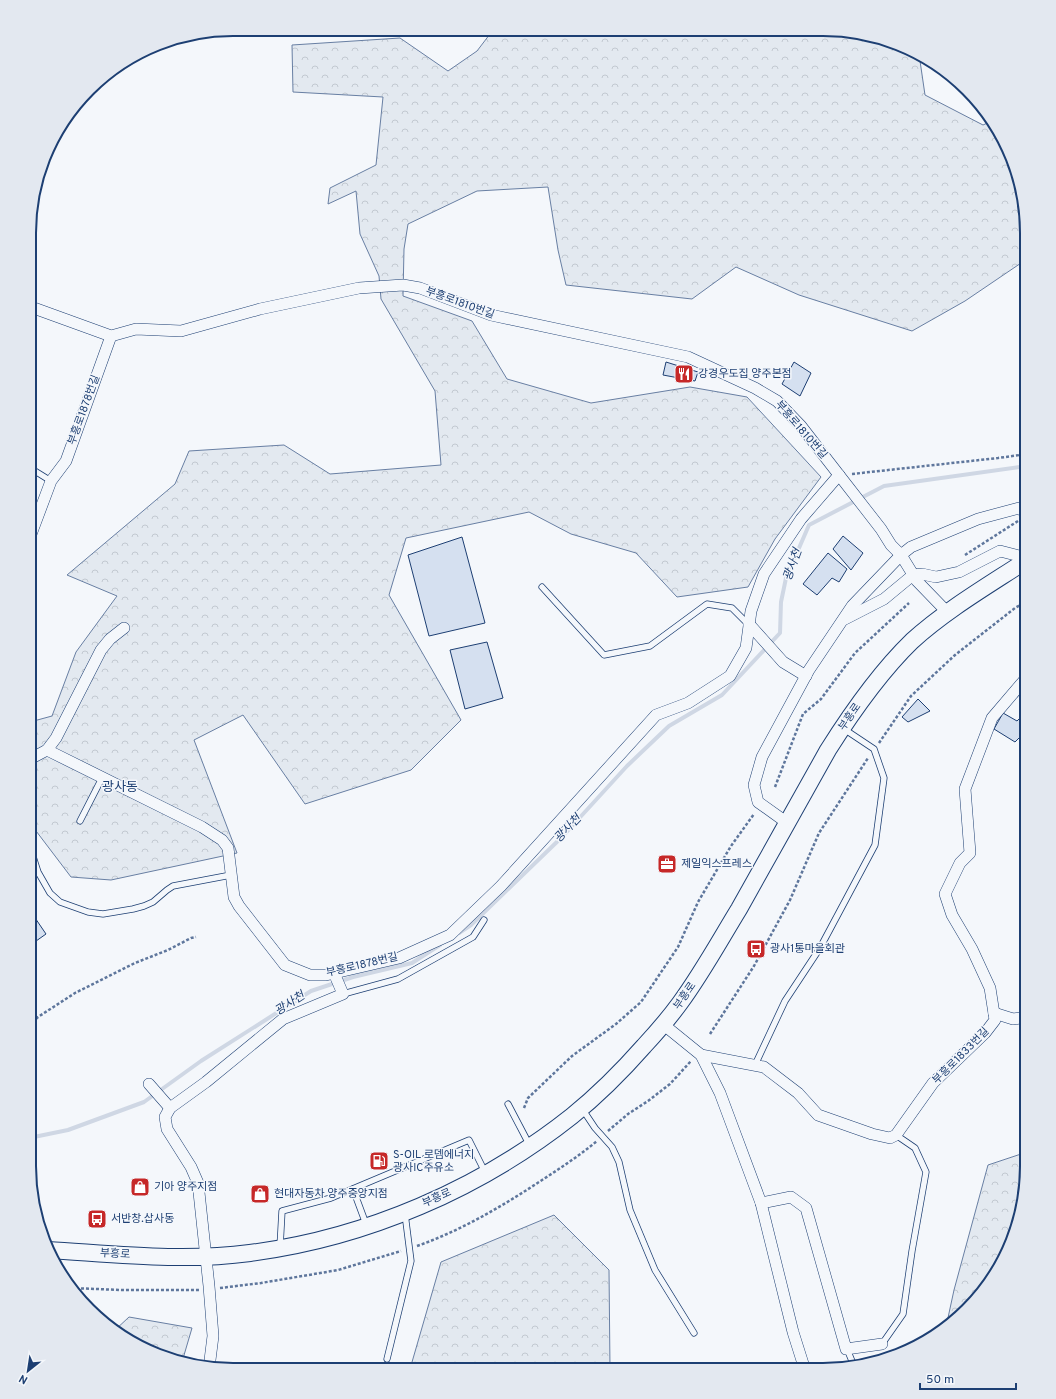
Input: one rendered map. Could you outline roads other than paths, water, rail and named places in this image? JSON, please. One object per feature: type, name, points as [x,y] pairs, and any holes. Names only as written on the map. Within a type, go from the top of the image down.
[{"type":"main road","name":"부흥로","points":[[55,1250],[182,1258],[248,1253],[326,1238],[367,1226],[405,1212],[466,1185],[530,1146],[581,1108],[633,1059],[681,1002],[715,948],[786,822],[842,728],[880,676],[912,642],[948,613],[1020,564]]},
{"type":"street","name":"부흥로1810번길","points":[[110,336],[136,329],[181,331],[260,309],[359,288],[403,285],[420,288],[491,315],[688,357],[755,388],[777,401],[801,426],[881,529],[891,546],[901,555]]},
{"type":"street","points":[[36,310],[110,336]]},
{"type":"street","name":"부흥로1878번길","points":[[36,520],[51,481],[66,461],[110,336]]},
{"type":"street","points":[[806,676],[783,662],[752,627],[751,611],[764,574],[801,519],[839,475]]},
{"type":"street","points":[[786,822],[758,802],[754,785],[762,757],[806,676],[852,606],[901,555],[911,547],[978,519],[1019,508],[1020,509]]},
{"type":"street","points":[[844,619],[884,599],[913,576],[922,574],[936,577],[959,572],[1000,551],[1020,557]]},
{"type":"street","points":[[901,555],[917,581],[948,613]]},
{"type":"street","name":"부흥로1878번길","points":[[47,750],[202,827],[222,840],[228,848],[234,897],[248,920],[285,965],[310,975],[334,974],[399,958],[450,935],[500,886],[656,715],[688,703],[730,676],[746,648],[752,627]]},
{"type":"street","points":[[36,756],[47,750],[56,738],[101,650],[110,639],[124,628]]},
{"type":"street","name":"부흥로1833번길","points":[[896,1135],[933,1083],[985,1032],[995,1020],[990,988],[972,949],[952,915],[945,894],[960,863],[970,853],[965,789],[992,718],[1020,684]]},
{"type":"street","points":[[210,1361],[213,1336],[198,1183],[191,1167],[167,1129],[165,1117],[170,1108],[206,1082],[283,1018],[343,992],[334,974]]},
{"type":"street","name":"부흥로1833번길","points":[[994,1013],[1013,1019],[1020,1018]]},
{"type":"street","points":[[664,1024],[701,1055],[720,1093],[761,1203],[793,1332],[803,1363]]},
{"type":"street","points":[[701,1055],[764,1067],[798,1093],[818,1115],[872,1134],[890,1138],[896,1135]]},
{"type":"street","points":[[150,1085],[170,1108]]},
{"type":"street","points":[[761,1203],[790,1197],[806,1208],[846,1348],[882,1344]]},
{"type":"lane","points":[[36,472],[51,481]]},
{"type":"lane","points":[[542,587],[604,655],[650,646],[707,604],[732,608],[752,627]]},
{"type":"lane","points":[[752,1064],[785,1001],[820,948],[875,845],[884,778],[874,749],[842,728]]},
{"type":"lane","points":[[80,821],[102,778]]},
{"type":"lane","points":[[36,866],[50,893],[60,902],[95,914],[133,909],[153,902],[173,886],[231,875]]},
{"type":"lane","points":[[343,992],[398,979],[473,937],[484,920]]},
{"type":"lane","points":[[508,1104],[530,1146]]},
{"type":"lane","points":[[581,1108],[595,1128],[612,1147],[619,1162],[630,1210],[655,1270],[694,1333]]},
{"type":"lane","points":[[882,1344],[903,1314],[926,1172],[915,1148],[896,1135]]},
{"type":"lane","points":[[280,1248],[282,1211],[331,1198],[469,1140],[486,1174]]},
{"type":"lane","points":[[353,1189],[367,1226]]},
{"type":"lane","points":[[387,1359],[411,1261],[405,1212]]},
{"type":"lane","points":[[846,1348],[852,1361]]},
{"type":"waterway","name":"광사천","points":[[459,933],[471,925],[562,837],[627,766],[669,726],[722,695],[780,633],[781,602],[786,578],[809,525],[884,486],[1020,467]]},
{"type":"waterway","name":"광사천","points":[[36,1137],[68,1130],[144,1102],[201,1061],[311,991],[353,977],[412,963],[440,945]]},
{"type":"place","name":"강경우도집 양주본점","points":[[684,374]]},
{"type":"place","name":"제일익스프레스","points":[[667,864]]},
{"type":"place","name":"광사1통마을회관","points":[[756,949]]},
{"type":"place","name":"S-OIL 로뎀에너지 광사IC주유소","points":[[379,1161]]},
{"type":"place","name":"기아 양주지점","points":[[140,1187]]},
{"type":"place","name":"현대자동차 양주중앙지점","points":[[260,1194]]},
{"type":"place","name":"서반창.삽사동","points":[[97,1219]]},
{"type":"district","name":"광사동","points":[[120,788]]}]
